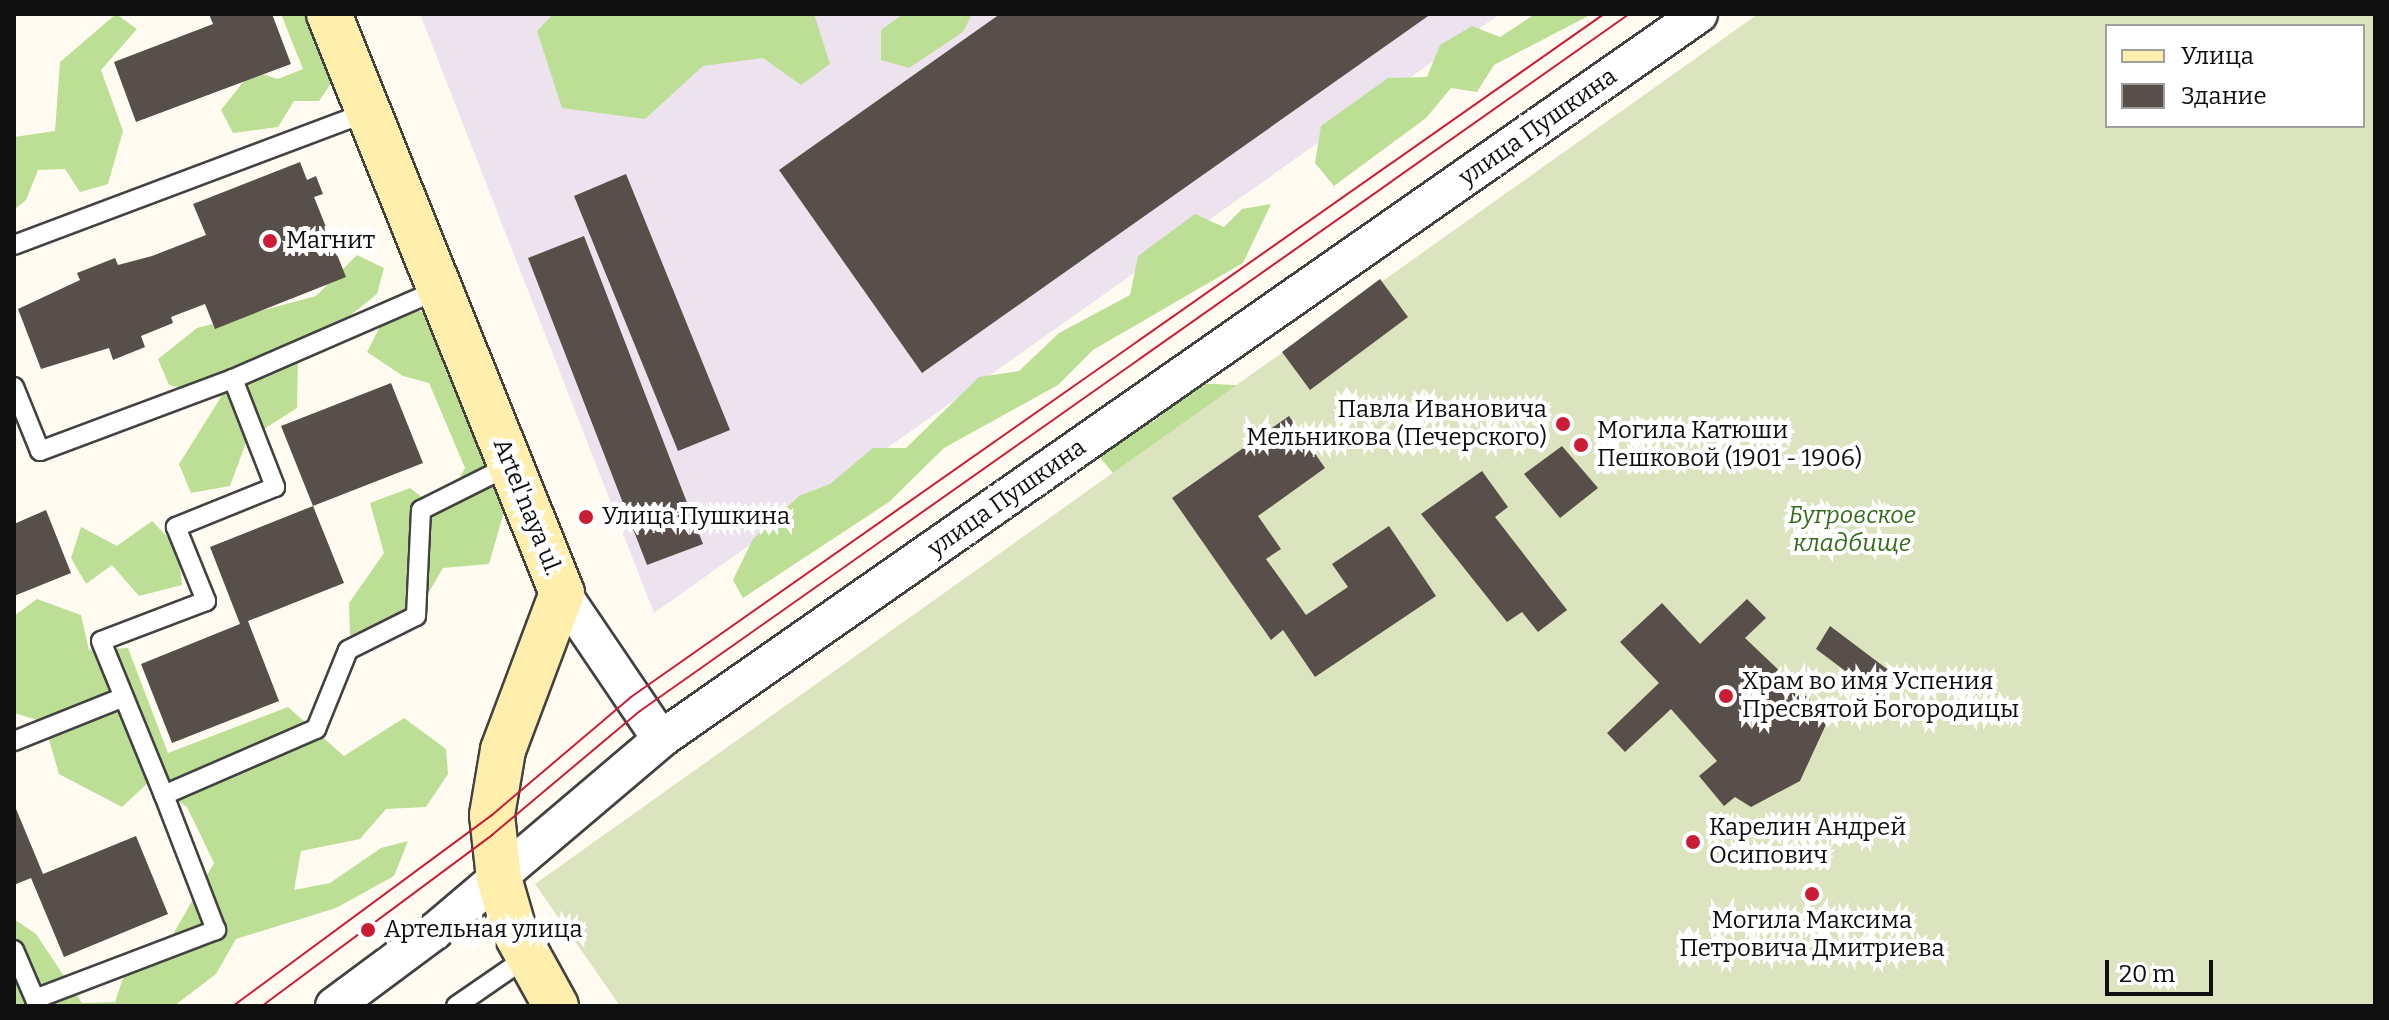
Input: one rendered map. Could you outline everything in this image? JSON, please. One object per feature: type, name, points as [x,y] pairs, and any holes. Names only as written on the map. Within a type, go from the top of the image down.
[{"type":"street","name":"Artel'naya ul.","points":[[329,14],[562,593],[531,673],[493,789],[499,878],[527,957],[556,1006]]},
{"type":"street","name":"улица Пушкина","points":[[334,1006],[499,878],[661,739],[1699,14]]},
{"type":"street","points":[[562,593],[661,739]]},
{"type":"street","points":[[531,673],[556,648],[595,644]]},
{"type":"lane","points":[[14,245],[367,112]]},
{"type":"lane","points":[[14,387],[40,451],[233,379],[440,288]]},
{"type":"lane","points":[[14,950],[35,999],[216,930],[101,641],[206,601],[176,527],[275,487],[233,379]]},
{"type":"lane","points":[[164,795],[316,729],[348,650],[416,616],[421,510],[511,465]]},
{"type":"lane","points":[[14,741],[124,697]]},
{"type":"lane","points":[[456,1006],[527,957]]},
{"type":"shaded area","points":[[420,14],[1500,14],[654,613]]},
{"type":"green space","points":[[116,14],[137,29],[101,70],[123,131],[108,184],[80,192],[65,169],[38,170],[26,200],[14,210],[14,137],[55,131],[60,62]]},
{"type":"green space","points":[[281,14],[314,14],[308,23],[330,46],[339,72],[319,101],[294,101],[278,127],[233,133],[221,110],[252,71],[278,79],[303,69]]},
{"type":"green space","points":[[553,14],[814,14],[830,64],[801,85],[763,58],[703,66],[645,119],[562,108],[537,31]]},
{"type":"green space","points":[[903,14],[972,14],[963,32],[909,68],[881,60],[881,30]]},
{"type":"green space","points":[[1535,14],[1592,14],[1494,65],[1477,92],[1451,88],[1426,118],[1334,186],[1315,163],[1321,126],[1388,78],[1427,77],[1440,45],[1472,26],[1500,37]]},
{"type":"green space","name":"Бугровское кладбище","points":[[1758,14],[2375,14],[2375,1006],[620,1006],[535,884]]},
{"type":"green space","points":[[1271,204],[1243,263],[1093,350],[1058,385],[944,448],[889,502],[743,598],[733,580],[753,539],[799,496],[830,484],[873,448],[906,448],[979,377],[1019,371],[1059,333],[1130,295],[1138,256],[1195,214],[1224,227],[1242,209]]},
{"type":"green space","points":[[357,255],[384,268],[377,294],[298,357],[297,408],[247,440],[230,486],[191,493],[179,464],[221,397],[169,385],[158,359],[197,328],[316,296]]},
{"type":"green space","points":[[390,307],[430,313],[447,374],[490,428],[512,484],[489,564],[443,568],[407,630],[350,635],[349,603],[384,553],[370,503],[410,488],[441,512],[465,468],[429,383],[403,376],[367,352]]},
{"type":"green space","points":[[1194,383],[1255,386],[1121,483],[1099,456],[1126,426],[1155,421]]},
{"type":"green space","points":[[152,521],[178,548],[182,585],[139,596],[112,565],[86,584],[71,558],[81,527],[117,546]]},
{"type":"green space","points":[[37,599],[81,615],[89,650],[128,648],[168,753],[288,707],[344,756],[404,718],[446,749],[448,774],[426,807],[386,809],[360,839],[301,851],[294,890],[330,883],[381,848],[408,841],[394,876],[336,908],[236,939],[216,974],[174,1006],[14,1006],[14,919],[36,934],[82,1003],[115,1002],[130,957],[172,936],[214,863],[187,807],[149,782],[122,807],[59,774],[44,722],[14,713],[14,616]]},
{"type":"building","points":[[209,14],[272,14],[291,64],[136,122],[114,62],[213,24]]},
{"type":"building","points":[[1000,14],[1431,14],[922,373],[779,170]]},
{"type":"building","points":[[300,162],[307,180],[316,176],[323,194],[314,197],[346,277],[215,329],[205,304],[171,317],[173,323],[141,336],[145,347],[113,360],[109,348],[41,369],[18,309],[80,280],[77,273],[115,258],[118,265],[152,256],[206,235],[193,204]]},
{"type":"building","points":[[626,174],[730,430],[678,451],[574,196]]},
{"type":"building","points":[[584,236],[703,544],[647,565],[528,258]]},
{"type":"building","points":[[1380,279],[1408,317],[1310,390],[1282,352]]},
{"type":"building","points":[[391,383],[423,463],[313,506],[281,426]]},
{"type":"building","points":[[1289,416],[1325,468],[1258,516],[1281,549],[1266,559],[1306,615],[1348,587],[1332,564],[1389,526],[1436,596],[1315,677],[1283,630],[1271,640],[1172,498]]},
{"type":"building","points":[[1562,446],[1598,488],[1560,518],[1524,474]]},
{"type":"building","points":[[1482,471],[1508,507],[1495,517],[1567,610],[1538,632],[1522,612],[1507,622],[1421,514]]},
{"type":"building","points":[[313,506],[344,583],[248,621],[279,701],[172,743],[141,664],[240,624],[210,547]]},
{"type":"building","points":[[46,510],[71,573],[14,596],[14,524]]},
{"type":"building","name":"Храм во имя Успения Пресвятой Богородицы","points":[[1747,599],[1766,618],[1745,638],[1829,718],[1800,781],[1751,807],[1735,797],[1724,806],[1699,776],[1717,761],[1671,709],[1625,752],[1607,733],[1659,683],[1620,642],[1662,603],[1700,644]]},
{"type":"building","points":[[1830,626],[1895,675],[1880,697],[1816,649]]},
{"type":"building","points":[[14,804],[43,874],[136,836],[168,914],[64,957],[31,878],[14,885]]},
{"type":"tram line","points":[[233,1006],[492,815],[631,697],[1604,14]]},
{"type":"tram line","points":[[262,1006],[492,835],[640,711],[1629,14]]},
{"type":"place","name":"Магнит","points":[[270,241]]},
{"type":"place","name":"Павла Ивановича Мельникова (Печерского)","points":[[1563,424]]},
{"type":"place","name":"Могила Катюши Пешковой (1901 - 1906)","points":[[1581,445]]},
{"type":"place","name":"Улица Пушкина","points":[[586,517]]},
{"type":"place","name":"Храм во имя Успения Пресвятой Богородицы","points":[[1726,696]]},
{"type":"place","name":"Карелин Андрей Осипович","points":[[1693,842]]},
{"type":"place","name":"Могила Максима Петровича Дмитриева","points":[[1812,894]]},
{"type":"place","name":"Артельная улица","points":[[368,930]]}]
